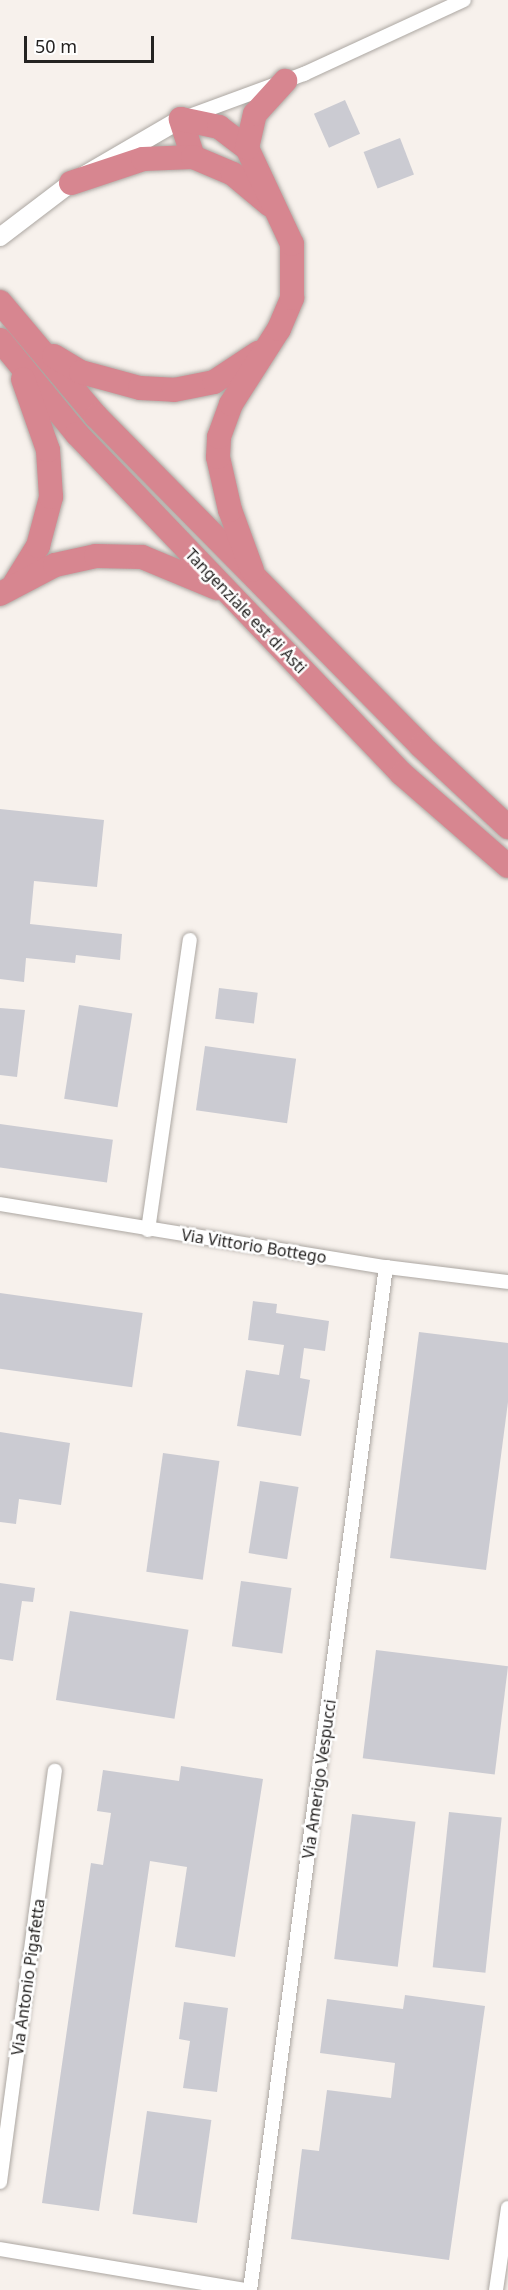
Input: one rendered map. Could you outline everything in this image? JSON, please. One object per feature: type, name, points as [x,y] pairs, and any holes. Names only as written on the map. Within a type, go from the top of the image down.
[{"type":"highway","points":[[247,148],[255,114],[285,81]]},
{"type":"highway","points":[[193,157],[181,119],[219,127],[247,148],[292,244],[294,287],[288,313],[265,348],[224,421],[218,458],[230,510],[255,578]]},
{"type":"highway","points":[[71,183],[143,159],[193,157],[234,174],[276,210]]},
{"type":"highway","name":"Tangenziale est di Asti","points":[[0,302],[96,416],[421,746],[508,827]]},
{"type":"highway","points":[[38,347],[81,372],[140,388],[174,390],[214,382],[265,348]]},
{"type":"highway","points":[[7,588],[38,546],[51,497],[48,450],[8,349]]},
{"type":"highway","name":"Tangenziale est di Asti","points":[[8,349],[77,434],[402,774],[508,866]]},
{"type":"highway","points":[[7,588],[55,565],[96,555],[142,557],[230,594]]},
{"type":"street","points":[[1,236],[71,183],[181,119],[285,81],[464,0]]},
{"type":"street","points":[[148,1230],[190,940]]},
{"type":"street","name":"Via Vittorio Bottego","points":[[0,1204],[148,1230],[386,1267],[508,1282]]},
{"type":"street","name":"Via Amerigo Vespucci","points":[[248,2290],[386,1267]]},
{"type":"street","name":"Via Antonio Pigafetta","points":[[0,2182],[55,1771]]},
{"type":"street","points":[[496,2290],[508,2208]]},
{"type":"street","points":[[0,2249],[248,2290]]},
{"type":"building","points":[[345,100],[360,134],[329,148],[314,114]]},
{"type":"building","points":[[400,138],[414,174],[378,188],[364,152]]},
{"type":"building","points":[[0,809],[104,820],[97,887],[34,881],[30,924],[122,934],[120,960],[76,955],[75,963],[26,958],[24,982],[0,979]]},
{"type":"building","points":[[219,988],[258,993],[254,1024],[215,1019]]},
{"type":"building","points":[[79,1005],[132,1013],[117,1107],[64,1099]]},
{"type":"building","points":[[0,1008],[25,1010],[17,1077],[0,1075]]},
{"type":"building","points":[[205,1046],[296,1059],[287,1123],[196,1110]]},
{"type":"building","points":[[0,1124],[113,1140],[107,1182],[0,1167]]},
{"type":"building","points":[[0,1293],[143,1313],[132,1387],[0,1369]]},
{"type":"building","points":[[253,1301],[277,1304],[276,1313],[329,1321],[325,1351],[304,1348],[300,1378],[310,1380],[301,1436],[237,1426],[246,1370],[279,1375],[284,1345],[248,1340]]},
{"type":"building","points":[[419,1332],[508,1343],[508,1402],[486,1570],[390,1558]]},
{"type":"building","points":[[0,1432],[70,1443],[61,1505],[19,1499],[16,1524],[0,1522]]},
{"type":"building","points":[[163,1453],[219,1461],[203,1580],[146,1572]]},
{"type":"building","points":[[260,1481],[299,1487],[287,1559],[249,1553]]},
{"type":"building","points":[[241,1581],[292,1588],[282,1653],[232,1646]]},
{"type":"building","points":[[0,1583],[35,1588],[33,1602],[22,1601],[13,1661],[0,1659]]},
{"type":"building","points":[[70,1611],[189,1630],[174,1719],[56,1700]]},
{"type":"building","points":[[376,1650],[508,1666],[495,1774],[363,1758]]},
{"type":"building","points":[[181,1766],[263,1779],[235,1957],[175,1947],[187,1867],[150,1861],[99,2211],[42,2203],[91,1863],[103,1865],[111,1813],[97,1811],[103,1770],[179,1781]]},
{"type":"building","points":[[449,1812],[502,1818],[485,1973],[433,1967]]},
{"type":"building","points":[[352,1814],[416,1822],[398,1967],[334,1959]]},
{"type":"building","points":[[405,1995],[485,2006],[449,2260],[291,2239],[302,2149],[319,2151],[327,2090],[391,2098],[395,2063],[320,2053],[327,1999],[403,2009]]},
{"type":"building","points":[[184,2002],[228,2008],[217,2092],[183,2088],[190,2041],[179,2039]]},
{"type":"building","points":[[147,2111],[211,2120],[197,2223],[133,2214]]}]
